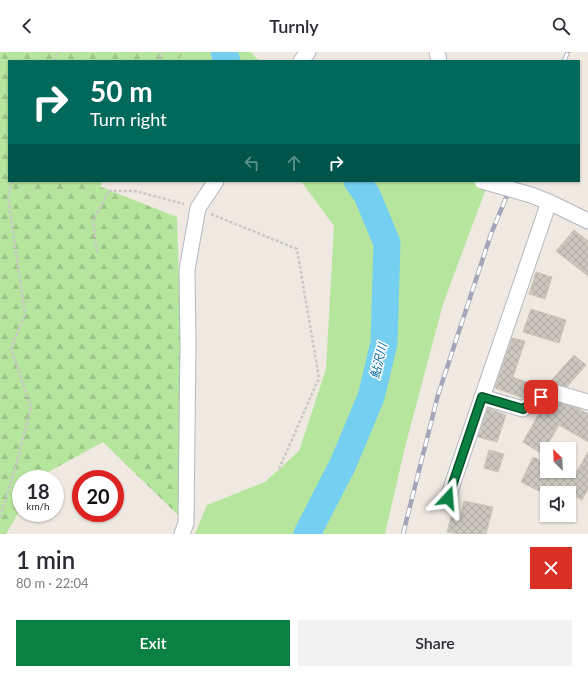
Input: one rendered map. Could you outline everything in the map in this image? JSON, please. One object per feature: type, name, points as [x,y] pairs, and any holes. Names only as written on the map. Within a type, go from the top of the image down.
[{"type":"street","points":[[302,60],[308,52]]},
{"type":"street","points":[[182,534],[186,523],[188,351],[187,270],[198,208],[215,182]]},
{"type":"street","points":[[486,182],[531,195],[588,220]]},
{"type":"street","points":[[448,498],[549,202]]},
{"type":"street","points":[[482,397],[523,409],[550,391],[588,402]]},
{"type":"path","points":[[0,517],[31,407],[11,349],[25,314],[8,198],[12,182]]},
{"type":"path","points":[[97,252],[93,221],[109,191],[135,191],[198,208],[297,250],[319,378],[279,470]]},
{"type":"green space","points":[[0,52],[183,52],[179,60],[8,60],[8,182],[102,182],[101,187],[177,217],[186,523],[103,442],[52,470],[12,470],[13,522],[6,534],[0,534]]},
{"type":"green space","points":[[181,52],[251,52],[258,60],[177,60]]},
{"type":"green space","points":[[302,182],[481,182],[487,186],[443,304],[405,447],[385,534],[195,534],[207,505],[265,482],[299,451],[326,369],[334,226]]},
{"type":"building","points":[[574,230],[588,241],[588,276],[556,251]]},
{"type":"building","points":[[536,272],[552,277],[545,299],[529,294]]},
{"type":"building","points":[[531,309],[566,320],[559,343],[523,332]]},
{"type":"building","points":[[512,338],[525,341],[513,377],[540,387],[523,398],[495,388]]},
{"type":"building","points":[[574,355],[586,365],[567,387],[550,382]]},
{"type":"building","points":[[552,401],[577,408],[588,414],[588,442],[559,425],[549,442],[540,442],[540,453],[523,442],[543,406]]},
{"type":"building","points":[[488,408],[506,415],[497,442],[478,437]]},
{"type":"building","points":[[489,450],[504,454],[498,472],[484,468]]},
{"type":"building","points":[[588,452],[588,489],[582,500],[576,497],[576,486],[540,486],[540,492],[521,482],[533,457],[540,460],[540,478],[576,478],[577,471]]},
{"type":"building","points":[[464,501],[493,507],[486,534],[458,534],[447,532],[451,517],[460,519]]},
{"type":"waterway","name":"鮎沢川","points":[[224,52],[227,60]]},
{"type":"waterway","name":"鮎沢川","points":[[307,534],[343,464],[371,397],[384,343],[387,243],[367,195],[358,182]]},
{"type":"railway","points":[[564,60],[568,52]]},
{"type":"railway","points":[[403,534],[438,395],[491,234],[513,182]]},
{"type":"route","points":[[448,498],[482,397],[523,409],[541,397]]}]
